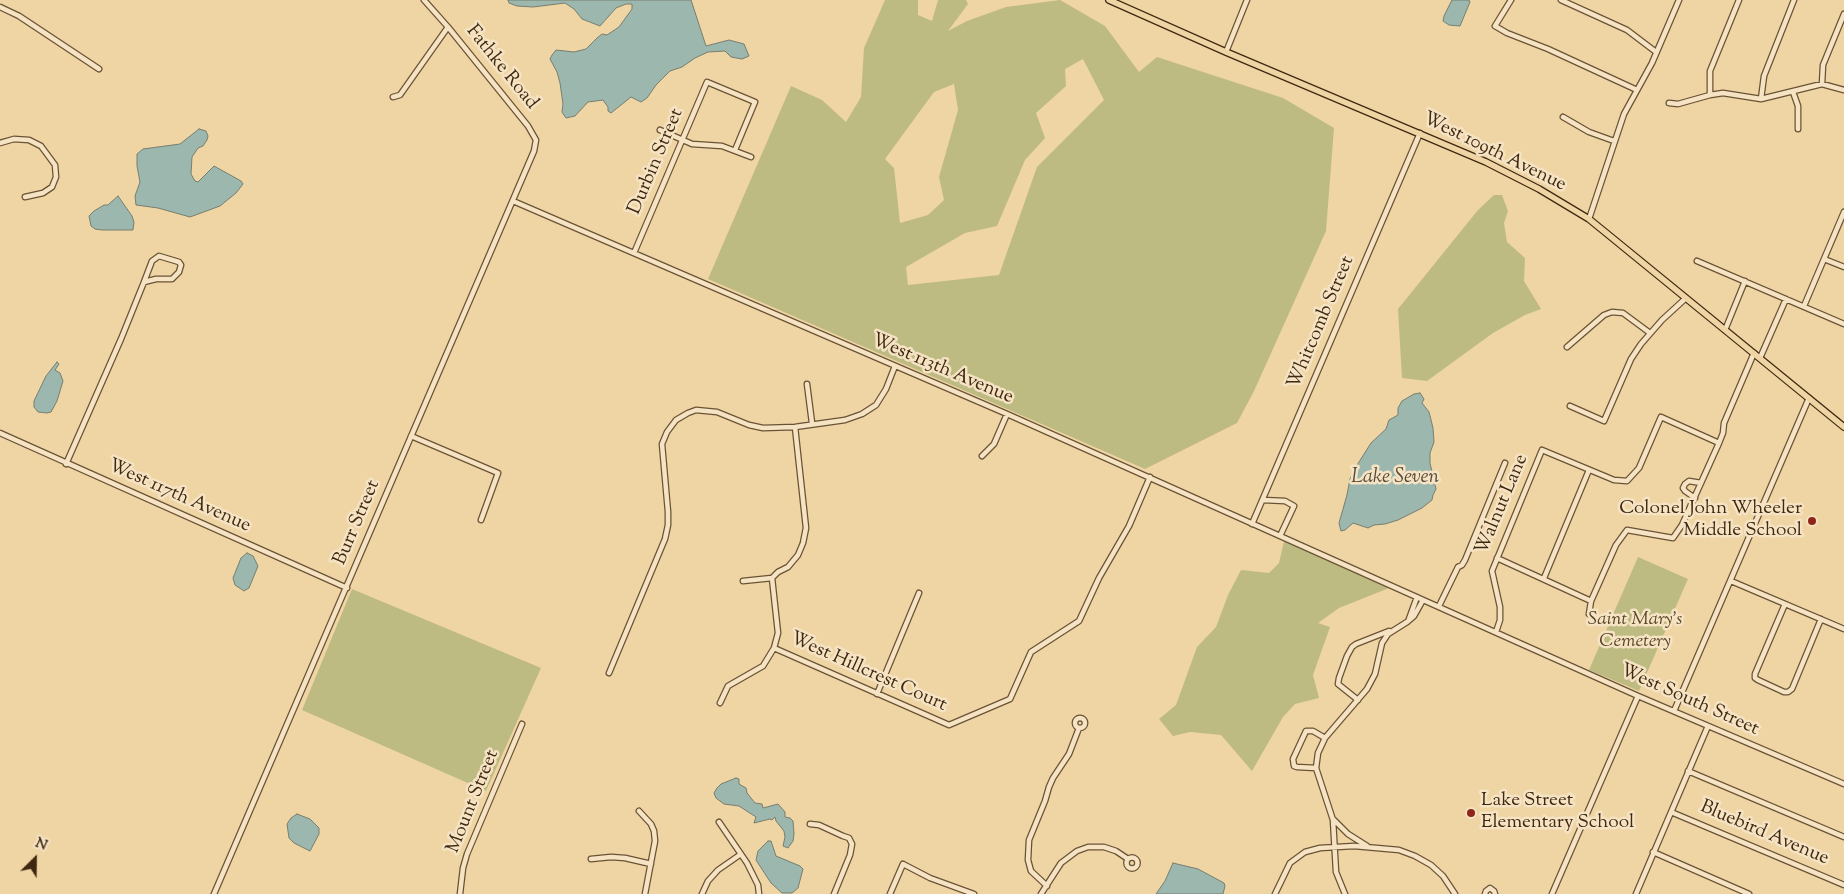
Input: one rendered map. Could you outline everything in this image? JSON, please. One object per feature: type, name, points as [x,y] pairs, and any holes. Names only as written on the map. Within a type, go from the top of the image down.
[{"type":"main road","name":"West 109th Avenue","points":[[1109,0],[1226,52],[1420,133],[1513,175],[1588,219],[1844,427]]},
{"type":"street","name":"Fathke Road","points":[[424,0],[532,132],[536,140],[529,163]]},
{"type":"street","points":[[1226,52],[1247,0]]},
{"type":"street","points":[[1511,0],[1495,26],[1637,90]]},
{"type":"street","points":[[1561,0],[1628,30],[1656,52]]},
{"type":"street","points":[[1588,219],[1624,114],[1652,63],[1679,0]]},
{"type":"street","points":[[1710,95],[1710,71],[1739,0]]},
{"type":"street","points":[[1761,99],[1764,76],[1794,0]]},
{"type":"street","points":[[0,7],[27,21],[99,69]]},
{"type":"street","points":[[1822,84],[1823,65],[1844,14]]},
{"type":"street","points":[[393,97],[400,95],[448,27]]},
{"type":"street","name":"Durbin Street","points":[[634,253],[707,82],[755,102],[735,150]]},
{"type":"street","points":[[1669,103],[1678,104],[1723,93],[1761,99],[1822,84],[1844,90]]},
{"type":"street","points":[[1793,92],[1798,106],[1798,129]]},
{"type":"street","points":[[1563,117],[1589,132],[1614,140]]},
{"type":"street","points":[[660,130],[701,146],[722,146],[751,157]]},
{"type":"street","name":"Whitcomb Street","points":[[1252,524],[1420,133]]},
{"type":"street","points":[[0,142],[14,139],[29,140],[42,146],[54,165],[56,177],[52,187],[43,193],[25,197]]},
{"type":"street","name":"Burr Street","points":[[214,894],[529,163]]},
{"type":"street","name":"West 113th Avenue","points":[[513,201],[1007,414],[1417,597]]},
{"type":"street","points":[[1804,306],[1844,212]]},
{"type":"street","points":[[66,464],[121,339],[144,282],[155,258],[159,256],[181,264],[179,272],[172,279],[144,282]]},
{"type":"street","points":[[1824,259],[1844,267]]},
{"type":"street","points":[[1697,261],[1844,324]]},
{"type":"street","points":[[1725,330],[1745,281]]},
{"type":"street","points":[[1570,406],[1604,421],[1631,359],[1650,333],[1686,298]]},
{"type":"street","points":[[1760,358],[1786,299]]},
{"type":"street","points":[[1567,347],[1604,315],[1612,312],[1623,313],[1650,333]]},
{"type":"street","points":[[1589,614],[1592,601],[1616,545],[1627,530],[1673,538],[1682,525],[1719,443],[1724,423],[1754,353]]},
{"type":"street","points":[[609,673],[663,545],[668,528],[662,444],[667,432],[676,420],[696,410],[717,412],[749,425],[764,428],[795,427],[812,423],[845,420],[862,414],[876,405],[886,390],[895,366]]},
{"type":"street","points":[[807,384],[812,423]]},
{"type":"street","points":[[1674,711],[1809,398]]},
{"type":"street","points":[[982,456],[994,444],[1007,414]]},
{"type":"street","name":"Walnut Lane","points":[[1496,632],[1500,613],[1492,571],[1542,450],[1614,480],[1627,481],[1639,468],[1661,417],[1719,443]]},
{"type":"street","points":[[743,581],[772,578],[778,572],[788,567],[798,556],[803,543],[806,528],[795,427]]},
{"type":"street","name":"West 117th Avenue","points":[[0,433],[347,588]]},
{"type":"street","points":[[411,436],[498,473],[481,520]]},
{"type":"street","points":[[1439,606],[1458,566],[1462,566],[1465,560],[1505,463]]},
{"type":"street","points":[[1544,578],[1589,470]]},
{"type":"street","name":"West Hillcrest Court","points":[[774,648],[949,725],[1010,699],[1031,652],[1079,621],[1099,578],[1129,526],[1150,477]]},
{"type":"street","points":[[1695,498],[1685,491],[1685,484],[1688,481],[1701,483]]},
{"type":"street","points":[[1263,500],[1285,502],[1294,506],[1280,536]]},
{"type":"street","points":[[1497,558],[1592,601]]},
{"type":"street","points":[[720,703],[728,686],[763,666],[774,648],[778,633],[772,578]]},
{"type":"street","points":[[1731,581],[1844,629]]},
{"type":"street","points":[[877,694],[919,593]]},
{"type":"street","points":[[1409,621],[1417,597]]},
{"type":"street","name":"West South Street","points":[[1417,597],[1638,696],[1844,784]]},
{"type":"street","points":[[1358,700],[1338,684],[1338,678],[1352,647],[1409,621],[1423,600]]},
{"type":"street","points":[[1785,604],[1755,674],[1755,678],[1784,692],[1792,689],[1821,620]]},
{"type":"street","points":[[1344,894],[1336,872],[1334,820],[1316,768],[1318,753],[1325,738],[1367,689],[1375,674],[1382,643],[1388,634],[1396,628]]},
{"type":"street","points":[[1370,638],[1382,643]]},
{"type":"street","points":[[1552,894],[1638,696]]},
{"type":"street","name":"Mount Street","points":[[460,894],[463,868],[467,854],[522,724]]},
{"type":"street","points":[[1636,894],[1708,726]]},
{"type":"street","points":[[1047,886],[1031,871],[1028,860],[1029,840],[1045,801],[1048,787],[1070,754],[1079,728]]},
{"type":"street","points":[[1316,768],[1294,766],[1293,759],[1306,731],[1313,731],[1325,738]]},
{"type":"street","points":[[1688,771],[1844,837]]},
{"type":"street","points":[[639,811],[651,824],[655,842],[645,894]]},
{"type":"street","name":"Bluebird Avenue","points":[[1671,812],[1844,885]]},
{"type":"street","points":[[1334,820],[1348,834],[1368,846]]},
{"type":"street","points":[[719,822],[741,854],[758,885],[759,894]]},
{"type":"street","points":[[810,824],[819,825],[849,838],[852,844],[850,855],[834,894]]},
{"type":"street","points":[[1275,894],[1290,863],[1304,852],[1320,848],[1368,846],[1399,850],[1415,856],[1443,876],[1455,894]]},
{"type":"street","points":[[1041,894],[1061,863],[1077,851],[1088,847],[1104,848],[1116,851],[1128,859]]},
{"type":"street","points":[[1653,852],[1749,894]]},
{"type":"street","points":[[702,894],[708,881],[718,870],[741,854]]},
{"type":"street","points":[[590,859],[625,858],[651,864]]},
{"type":"street","points":[[890,894],[903,864],[930,878],[974,894]]},
{"type":"street","points":[[1485,894],[1490,888],[1495,894]]},
{"type":"green space","points":[[885,0],[918,0],[918,15],[932,21],[938,0],[966,0],[968,4],[948,31],[967,21],[1006,7],[1060,0],[1105,26],[1139,72],[1157,57],[1283,98],[1334,128],[1326,231],[1254,391],[1237,423],[1145,469],[708,279],[791,86],[822,100],[846,122],[861,97],[864,48]],"holes":[[[1083,59],[1104,100],[1037,167],[999,275],[908,285],[906,267],[965,233],[997,226],[1025,160],[1045,138],[1036,113],[1066,86],[1065,69]],[[954,84],[958,110],[939,177],[944,200],[928,215],[900,223],[894,168],[885,159],[934,92]]]},
{"type":"green space","points":[[1494,195],[1502,195],[1508,211],[1504,223],[1507,242],[1525,258],[1524,281],[1541,309],[1525,315],[1493,333],[1427,381],[1402,378],[1398,309],[1478,210]]},
{"type":"green space","points":[[1284,541],[1389,588],[1339,608],[1318,623],[1330,627],[1313,675],[1319,698],[1295,704],[1283,717],[1252,771],[1221,735],[1190,732],[1173,736],[1159,719],[1176,705],[1197,647],[1216,627],[1228,595],[1241,570],[1269,573],[1279,563]]},
{"type":"green space","name":"Saint Mary's Cemetery","points":[[1638,557],[1688,579],[1639,691],[1589,670]]},
{"type":"green space","points":[[352,589],[541,668],[486,791],[302,710]]},
{"type":"water","points":[[508,0],[691,0],[706,46],[729,40],[744,44],[749,56],[742,59],[731,57],[725,51],[708,52],[682,67],[670,71],[656,85],[647,98],[641,102],[631,97],[611,113],[608,111],[608,107],[603,100],[588,102],[575,116],[566,118],[562,112],[563,104],[560,83],[550,59],[552,55],[556,50],[574,52],[586,49],[602,34],[607,35],[619,27],[632,9],[632,4],[616,8],[600,26],[582,19],[574,9],[565,3],[533,7],[517,6],[509,3]]},
{"type":"water","points":[[1452,0],[1469,0],[1470,2],[1460,26],[1449,25],[1443,21]]},
{"type":"water","points":[[199,129],[206,131],[208,136],[203,146],[198,148],[192,157],[191,174],[195,181],[198,182],[214,166],[241,181],[243,184],[236,193],[220,206],[190,217],[158,208],[136,205],[135,196],[140,182],[137,154],[143,149],[180,144]]},
{"type":"water","points":[[118,196],[132,216],[134,222],[133,230],[102,230],[91,226],[89,216],[104,205],[108,205]]},
{"type":"water","points":[[57,362],[59,364],[55,370],[60,373],[63,381],[57,401],[51,412],[38,412],[34,407],[34,401],[46,376]]},
{"type":"water","name":"Lake Seven","points":[[1420,393],[1424,399],[1422,403],[1429,412],[1433,428],[1434,442],[1430,453],[1430,463],[1436,489],[1432,500],[1422,508],[1398,520],[1368,528],[1353,523],[1341,531],[1339,523],[1354,470],[1371,443],[1386,429],[1389,420],[1398,415],[1398,408],[1402,401],[1414,394]]},
{"type":"water","points":[[247,553],[253,556],[258,566],[249,588],[244,591],[235,585],[233,578],[241,558]]},
{"type":"water","points":[[736,778],[739,779],[739,784],[746,788],[747,793],[755,803],[762,804],[763,808],[778,804],[785,812],[785,817],[793,821],[793,841],[788,848],[783,846],[784,831],[775,817],[772,820],[754,823],[756,817],[739,806],[724,804],[716,798],[714,793],[721,784]]},
{"type":"water","points":[[297,814],[310,819],[319,828],[319,834],[310,851],[294,843],[289,838],[287,824]]},
{"type":"water","points":[[768,841],[771,841],[776,856],[803,869],[798,888],[792,893],[782,893],[771,883],[756,860],[758,851]]},
{"type":"water","points":[[1173,863],[1198,869],[1224,883],[1223,894],[1156,894],[1165,881]]},
{"type":"place","name":"Colonel John Wheeler Middle School","points":[[1812,521]]},
{"type":"place","name":"Lake Street Elementary School","points":[[1471,813]]}]
